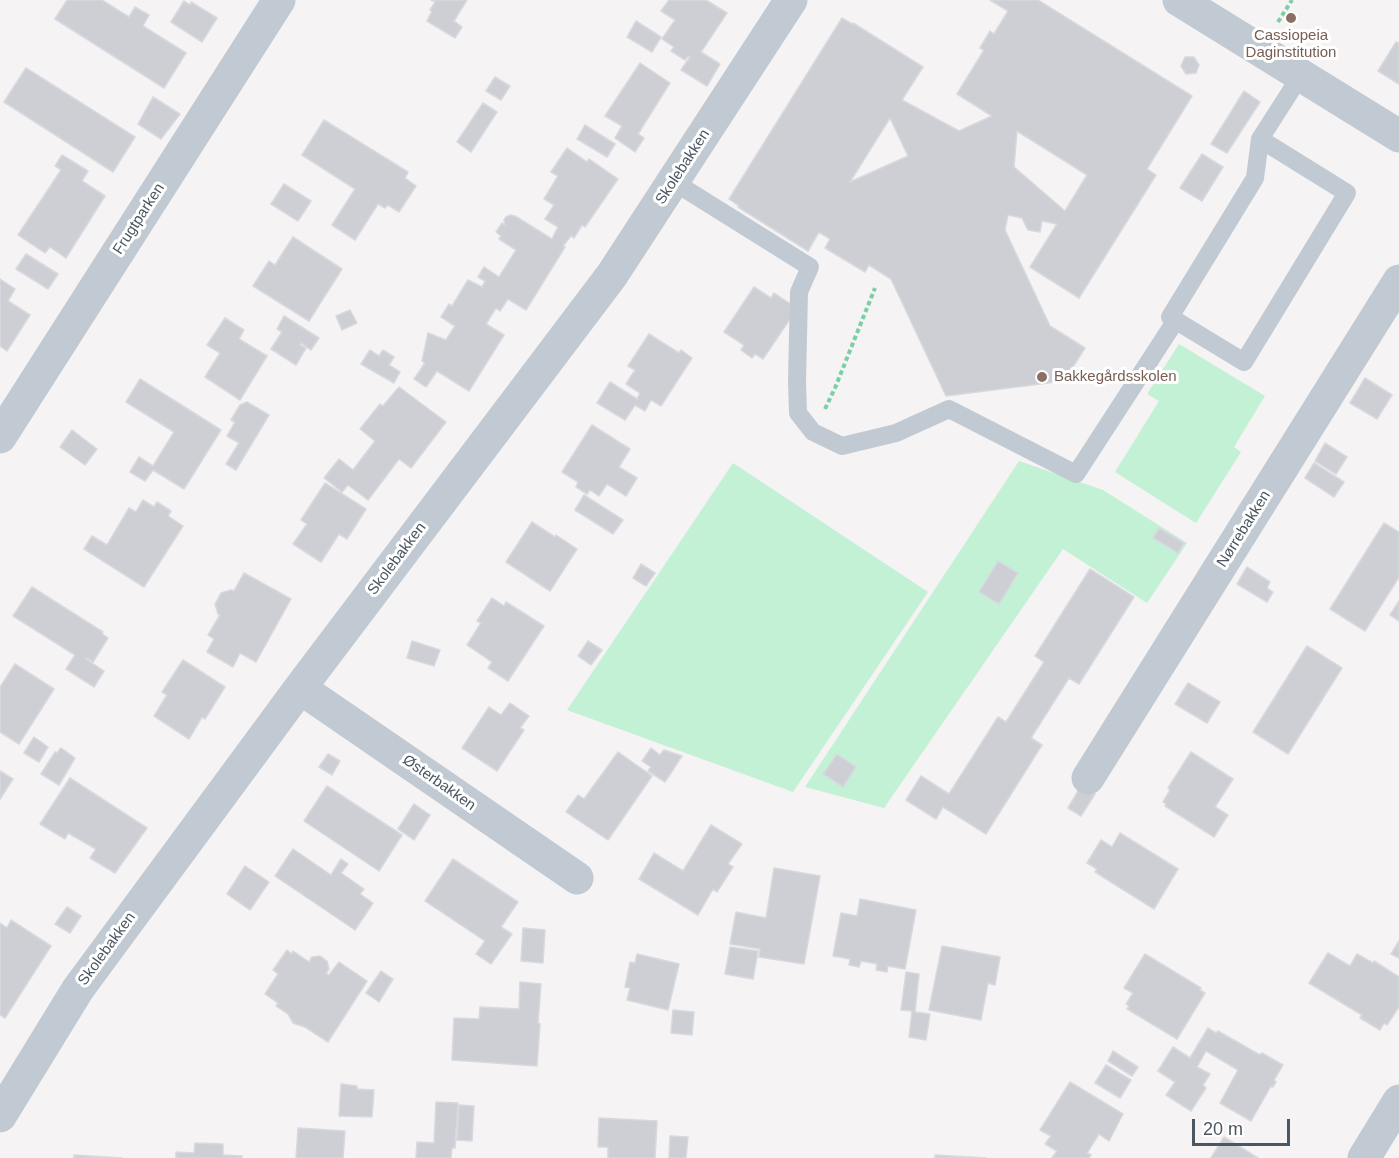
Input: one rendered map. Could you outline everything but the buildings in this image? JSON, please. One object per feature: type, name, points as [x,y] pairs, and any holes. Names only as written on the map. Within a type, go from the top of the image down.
[{"type":"street","name":"Frugtparken","points":[[0,437],[279,0]]},
{"type":"street","name":"Skolebakken","points":[[0,1116],[78,989],[300,688],[612,275],[791,0]]},
{"type":"street","points":[[1179,0],[1399,136]]},
{"type":"street","name":"Nørrebakken","points":[[1088,778],[1399,280]]},
{"type":"street","name":"Østerbakken","points":[[300,688],[577,878]]},
{"type":"street","points":[[1364,1158],[1399,1101]]},
{"type":"lane","points":[[1260,139],[1347,193],[1244,362],[1170,316],[1255,178],[1260,139],[1300,75]]},
{"type":"lane","points":[[674,182],[810,267],[799,292],[798,413],[813,432],[842,446],[896,433],[949,410],[1076,474],[1176,320]]},
{"type":"path","points":[[813,432],[835,388],[875,288]]},
{"type":"green space","points":[[1179,344],[1265,396],[1234,447],[1241,452],[1196,523],[1115,472],[1159,401],[1147,394]]},
{"type":"green space","points":[[1019,461],[1103,490],[1187,543],[1147,603],[1063,549],[884,808],[805,787]]},
{"type":"green space","points":[[733,463],[928,592],[793,792],[567,710]]},
{"type":"place","name":"Cassiopeia Daginstitution","points":[[1291,18]]},
{"type":"place","name":"Bakkegårdsskolen","points":[[1042,377]]}]
